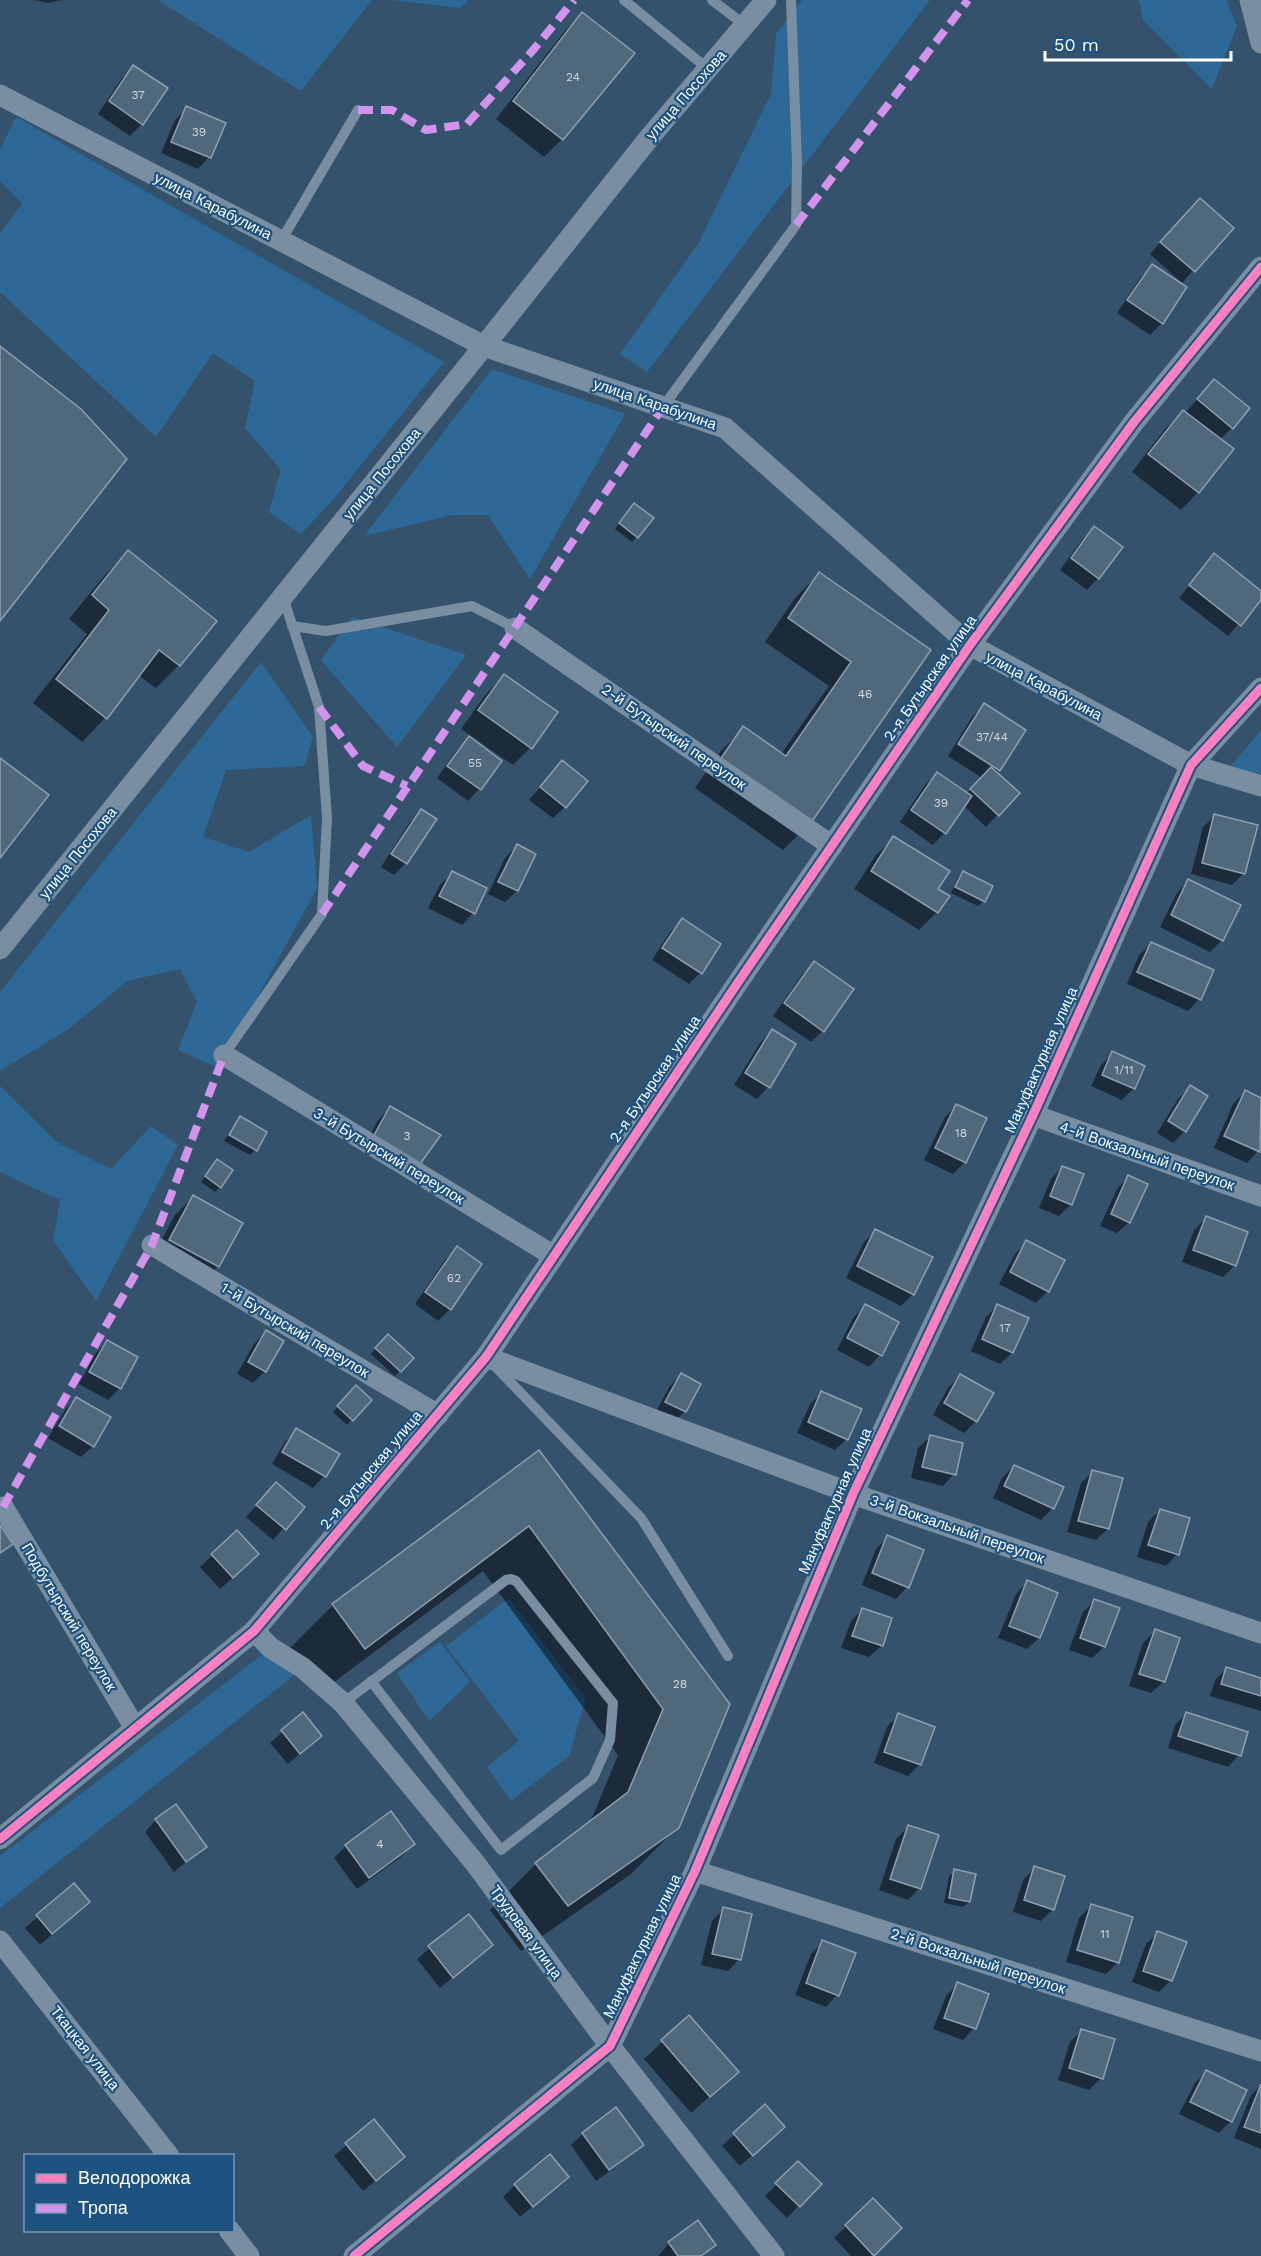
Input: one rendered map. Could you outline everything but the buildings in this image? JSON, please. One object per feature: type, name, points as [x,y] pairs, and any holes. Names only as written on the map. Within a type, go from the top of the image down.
[{"type":"street","name":"улица Посохова","points":[[0,949],[649,138],[766,0]]},
{"type":"street","points":[[1250,0],[1261,43]]},
{"type":"street","name":"улица Карабулина","points":[[0,95],[484,346],[725,428],[970,645],[1191,765],[1261,786]]},
{"type":"street","name":"2-я Бутырская улица","points":[[0,1839],[254,1631],[486,1357],[970,645],[1134,422],[1261,267]]},
{"type":"street","name":"2-й Бутырский переулок","points":[[515,628],[832,846]]},
{"type":"street","name":"Мануфактурная улица","points":[[354,2256],[610,2046],[695,1871],[853,1494],[1033,1115],[1191,765],[1261,688]]},
{"type":"street","name":"3-й Бутырский переулок","points":[[224,1055],[554,1256]]},
{"type":"street","name":"4-й Вокзальный переулок","points":[[1033,1115],[1261,1196]]},
{"type":"street","name":"1-й Бутырский переулок","points":[[152,1245],[438,1415]]},
{"type":"street","name":"3-й Вокзальный переулок","points":[[486,1357],[853,1494],[1261,1633]]},
{"type":"street","name":"Подбутырский переулок","points":[[3,1507],[135,1728]]},
{"type":"street","name":"Трудовая улица","points":[[254,1631],[271,1648],[303,1668],[343,1703],[475,1863],[610,2046],[774,2256]]},
{"type":"street","name":"2-й Вокзальный переулок","points":[[695,1871],[1261,2051]]},
{"type":"street","name":"Ткацкая улица","points":[[0,1941],[167,2154]]},
{"type":"street","points":[[231,2232],[249,2256]]},
{"type":"lane","points":[[624,0],[708,69]]},
{"type":"lane","points":[[712,0],[746,26]]},
{"type":"lane","points":[[663,407],[796,225],[797,163],[791,0]]},
{"type":"lane","points":[[281,241],[358,110]]},
{"type":"lane","points":[[224,1055],[322,914],[327,818],[319,707],[283,597]]},
{"type":"lane","points":[[292,626],[326,631],[472,606],[515,628]]},
{"type":"lane","points":[[486,1357],[641,1518],[728,1656]]},
{"type":"lane","points":[[343,1703],[506,1580],[511,1579],[516,1581],[613,1703],[610,1740],[593,1778],[501,1850],[371,1682]]},
{"type":"shaded area","points":[[158,0],[372,0],[301,91]]},
{"type":"shaded area","points":[[391,0],[468,0],[461,8]]},
{"type":"shaded area","points":[[802,0],[930,0],[647,372],[620,354],[698,244],[771,94],[776,34]]},
{"type":"shaded area","points":[[1139,0],[1226,0],[1237,26],[1212,89],[1143,20]]},
{"type":"shaded area","points":[[16,117],[444,362],[331,502],[301,534],[269,512],[281,470],[245,428],[255,381],[213,353],[156,437],[0,292],[0,234],[22,203],[0,181],[0,150]]},
{"type":"shaded area","points":[[492,369],[625,414],[530,579],[488,515],[453,515],[364,536]]},
{"type":"shaded area","points":[[352,617],[466,655],[397,747],[321,660]]},
{"type":"shaded area","points":[[261,662],[313,737],[304,766],[226,770],[203,837],[249,852],[311,815],[317,888],[219,1068],[178,1050],[197,1002],[180,969],[127,981],[70,1028],[0,1071],[0,992]]},
{"type":"shaded area","points":[[1261,731],[1261,794],[1215,784]]},
{"type":"shaded area","points":[[0,1086],[58,1143],[111,1169],[151,1126],[178,1145],[96,1301],[53,1240],[60,1200],[0,1172]]},
{"type":"shaded area","points":[[509,1598],[586,1698],[569,1756],[511,1801],[487,1767],[519,1741],[446,1646]]},
{"type":"shaded area","points":[[440,1642],[470,1682],[429,1721],[397,1673]]},
{"type":"shaded area","points":[[271,1648],[303,1668],[0,1908],[0,1856]]},
{"type":"marked path","points":[[358,110],[392,110],[426,130],[467,124],[574,0]]},
{"type":"marked path","points":[[796,225],[968,0]]},
{"type":"marked path","points":[[322,914],[663,407]]},
{"type":"marked path","points":[[319,707],[363,766],[407,786]]},
{"type":"marked path","points":[[3,1507],[152,1245],[224,1055]]},
{"type":"cycle path","points":[[0,1839],[254,1631],[486,1357],[743,975],[970,645],[1134,422],[1261,267]]},
{"type":"cycle path","points":[[354,2256],[610,2046],[695,1871],[853,1494],[1033,1115],[1191,765],[1261,688]]}]
